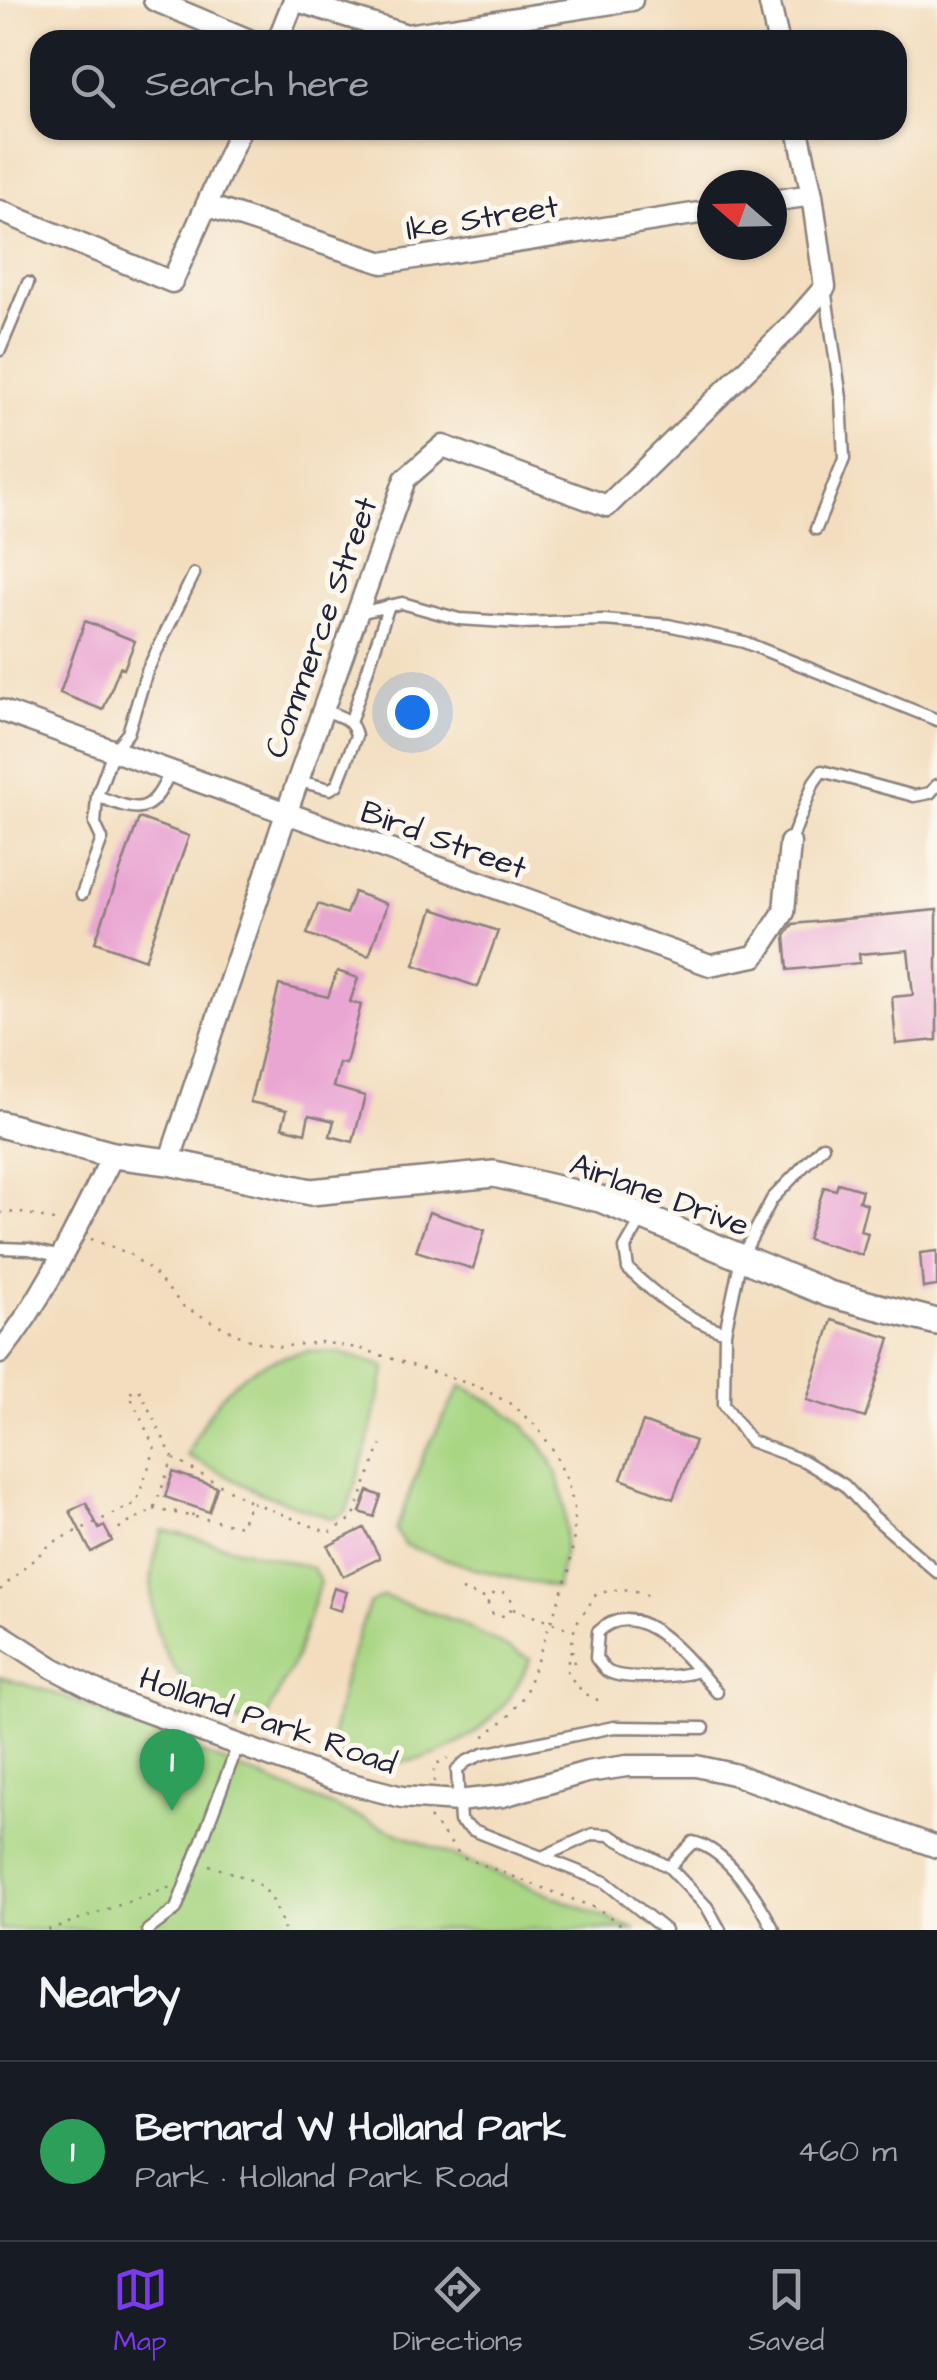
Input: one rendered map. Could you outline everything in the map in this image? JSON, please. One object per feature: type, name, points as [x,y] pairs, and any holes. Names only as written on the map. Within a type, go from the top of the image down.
[{"type":"street","points":[[154,0],[225,30]]},
{"type":"street","points":[[282,30],[294,0],[391,30]]},
{"type":"street","points":[[439,30],[632,0]]},
{"type":"street","points":[[769,0],[776,30]]},
{"type":"street","points":[[0,211],[172,282],[236,140]]},
{"type":"street","points":[[800,140],[825,287]]},
{"type":"street","points":[[787,199],[812,195]]},
{"type":"street","name":"Ike Street","points":[[208,206],[383,263],[697,213]]},
{"type":"street","name":"Commerce Street","points":[[169,1162],[405,478],[443,446],[606,506],[792,325],[825,287]]},
{"type":"street","name":"Bird Street","points":[[2,705],[112,752],[710,965],[755,956],[784,912],[790,843]]},
{"type":"street","name":"Airlane Drive","points":[[0,1124],[113,1155],[169,1162],[311,1192],[494,1174],[600,1200],[829,1294],[937,1322]]},
{"type":"street","points":[[0,1352],[7,1329],[60,1257],[113,1155]]},
{"type":"street","name":"Holland Park Road","points":[[0,1634],[53,1668],[118,1701],[336,1780],[402,1796],[458,1801],[503,1796],[587,1772],[627,1766],[696,1766],[732,1774],[937,1847]]},
{"type":"lane","points":[[0,350],[28,282]]},
{"type":"lane","points":[[816,529],[844,459],[842,398],[825,287]]},
{"type":"lane","points":[[82,894],[102,839],[95,824],[97,796],[112,752],[128,732],[147,671],[194,574]]},
{"type":"lane","points":[[356,614],[402,602],[459,620],[603,620],[668,625],[744,642],[937,720]]},
{"type":"lane","points":[[350,723],[389,605]]},
{"type":"lane","points":[[298,780],[330,788],[337,785],[356,736],[350,723],[322,710]]},
{"type":"lane","points":[[790,843],[822,771],[914,796],[930,793],[937,785]]},
{"type":"lane","points":[[97,796],[134,810],[158,800],[170,772]]},
{"type":"lane","points":[[823,1146],[772,1200],[741,1258],[725,1332],[724,1404],[750,1441],[804,1460],[844,1485],[937,1572]]},
{"type":"lane","points":[[643,1217],[625,1248],[628,1269],[679,1312],[725,1332]]},
{"type":"lane","points":[[0,1248],[28,1249],[60,1257]]},
{"type":"lane","points":[[698,1671],[684,1675],[618,1675],[604,1670],[596,1658],[598,1632],[610,1621],[629,1618],[648,1626],[681,1650],[717,1692]]},
{"type":"lane","points":[[666,1930],[605,1882],[473,1830],[460,1821],[457,1770],[484,1754],[614,1728],[704,1728]]},
{"type":"lane","points":[[148,1930],[176,1909],[238,1745]]},
{"type":"lane","points":[[544,1856],[593,1834],[609,1834],[669,1867],[707,1906],[720,1930]]},
{"type":"lane","points":[[669,1867],[693,1842],[706,1845],[734,1872],[766,1913],[774,1930]]},
{"type":"path","points":[[0,1212],[51,1218],[74,1232],[130,1254],[153,1272],[184,1307],[246,1339],[278,1348],[321,1342],[362,1349],[479,1387],[509,1403],[534,1424],[568,1480],[574,1508],[568,1571],[524,1694],[510,1714],[475,1743]]},
{"type":"path","points":[[0,1590],[52,1543],[136,1502],[155,1450],[129,1393],[138,1389],[173,1458],[250,1502],[329,1533],[353,1518],[381,1444]]},
{"type":"path","points":[[112,1532],[154,1509],[173,1458]]},
{"type":"path","points":[[174,1514],[178,1502]]},
{"type":"path","points":[[154,1509],[242,1526],[250,1502]]},
{"type":"path","points":[[192,1518],[196,1507]]},
{"type":"path","points":[[462,1590],[489,1600]]},
{"type":"path","points":[[601,1701],[573,1682],[566,1669],[578,1621],[590,1607],[592,1597],[600,1593],[635,1590],[654,1599]]},
{"type":"path","points":[[496,1592],[505,1592],[511,1598],[512,1608],[506,1616],[498,1617],[489,1609],[489,1600],[496,1592]]},
{"type":"path","points":[[512,1608],[574,1631]]},
{"type":"path","points":[[572,1649],[574,1663]]},
{"type":"path","points":[[459,1752],[434,1765],[428,1816],[462,1857],[598,1909],[628,1930]]},
{"type":"path","points":[[195,1859],[264,1885],[275,1902],[284,1930]]},
{"type":"path","points":[[48,1930],[187,1882]]},
{"type":"green space","points":[[308,1351],[341,1353],[386,1367],[347,1511],[333,1519],[258,1492],[187,1455],[208,1415],[232,1385],[265,1363]]},
{"type":"green space","points":[[461,1386],[519,1421],[554,1466],[566,1521],[556,1588],[475,1569],[404,1545],[396,1530],[424,1454]]},
{"type":"green space","points":[[163,1530],[313,1568],[320,1582],[296,1657],[260,1730],[232,1719],[196,1693],[165,1652],[152,1606],[155,1556]]},
{"type":"green space","points":[[383,1596],[458,1622],[530,1659],[496,1713],[449,1749],[421,1759],[391,1763],[329,1751],[345,1674],[369,1604]]},
{"type":"green space","points":[[0,1677],[54,1693],[636,1930],[0,1930]]},
{"type":"building","points":[[85,621],[135,641],[103,710],[60,693]]},
{"type":"building","points":[[139,818],[189,836],[145,960],[95,942]]},
{"type":"building","points":[[354,892],[387,904],[369,956],[307,934],[318,904],[346,914]]},
{"type":"building","points":[[433,909],[498,931],[478,987],[414,965]]},
{"type":"building","points":[[937,910],[937,1040],[896,1044],[892,997],[913,995],[908,950],[859,954],[860,963],[788,970],[785,936],[793,924]]},
{"type":"building","points":[[337,971],[358,978],[350,1002],[361,1005],[346,1064],[339,1063],[333,1087],[365,1096],[353,1142],[330,1136],[334,1121],[309,1115],[305,1133],[282,1127],[287,1110],[250,1102],[279,985],[328,997]]},
{"type":"building","points":[[838,1183],[862,1190],[859,1201],[867,1204],[860,1231],[868,1233],[862,1255],[807,1239],[824,1187],[836,1190]]},
{"type":"building","points":[[429,1212],[485,1230],[473,1269],[416,1251]]},
{"type":"building","points":[[937,1251],[937,1286],[923,1288],[920,1253]]},
{"type":"building","points":[[832,1320],[890,1338],[865,1418],[807,1400]]},
{"type":"building","points":[[643,1422],[695,1441],[673,1499],[621,1479]]},
{"type":"building","points":[[173,1472],[217,1487],[209,1512],[165,1497]]},
{"type":"building","points":[[368,1491],[381,1496],[374,1517],[360,1512]]},
{"type":"building","points":[[86,1503],[99,1529],[104,1526],[112,1541],[91,1552],[70,1511]]},
{"type":"building","points":[[364,1528],[380,1558],[343,1576],[328,1546]]},
{"type":"building","points":[[334,1588],[347,1592],[341,1611],[328,1607]]},
{"type":"place","name":"Bernard W Holland Park","points":[[172,1811]]}]
